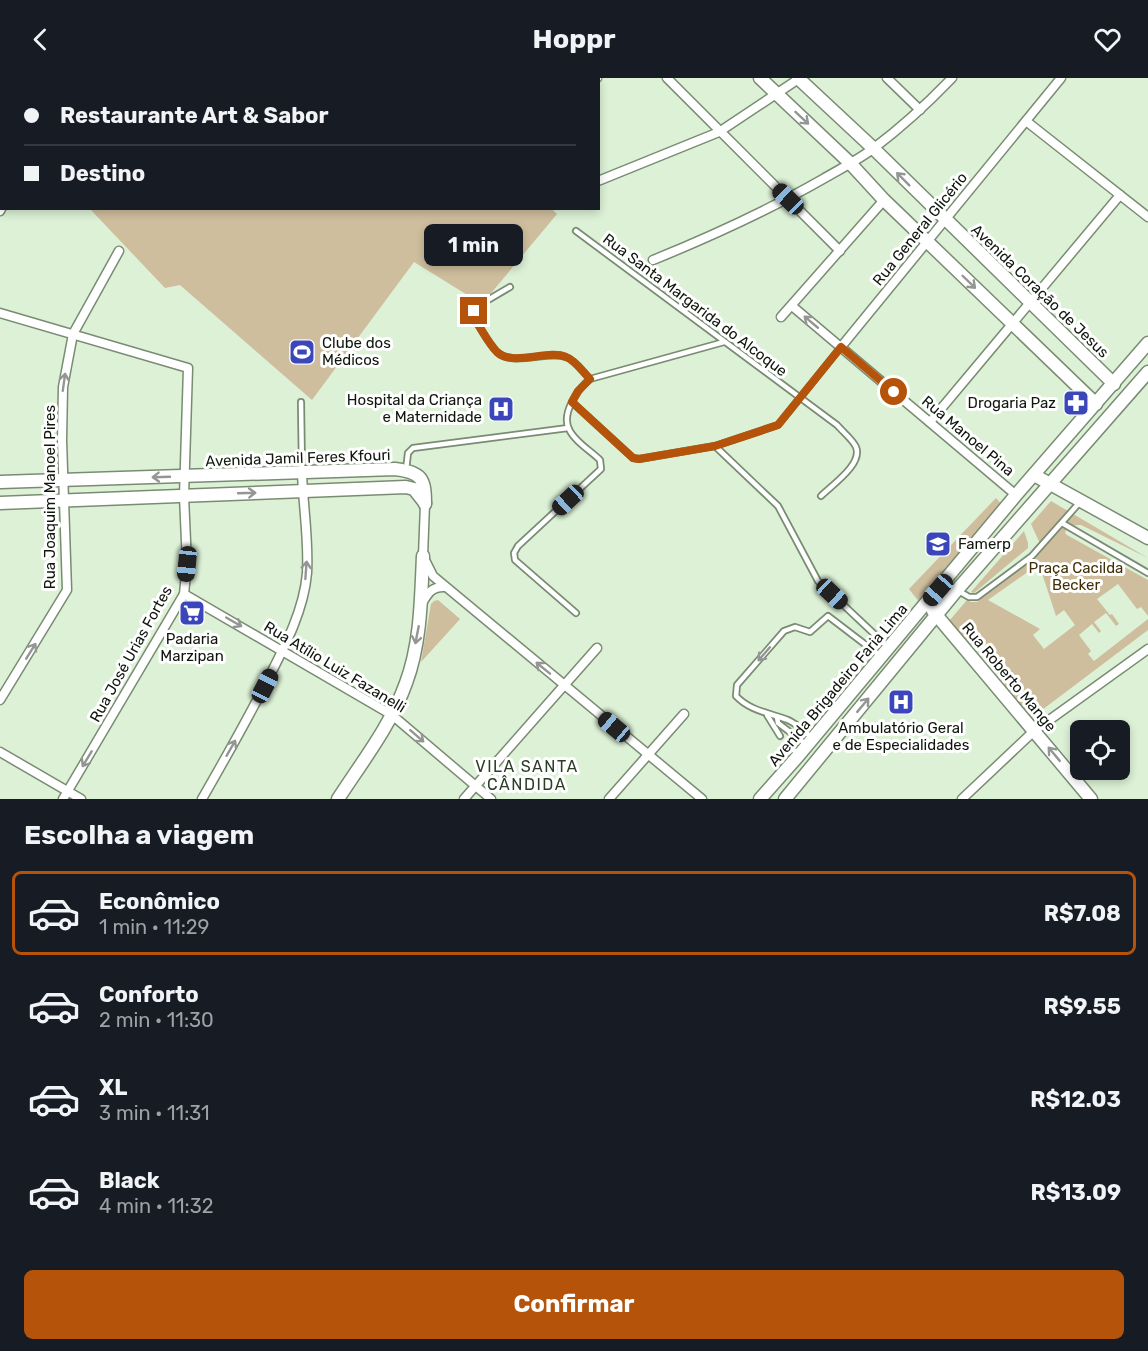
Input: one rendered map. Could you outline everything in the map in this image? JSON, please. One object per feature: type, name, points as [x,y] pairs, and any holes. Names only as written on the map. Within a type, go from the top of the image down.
[{"type":"street","points":[[667,78],[840,250]]},
{"type":"street","points":[[760,78],[1096,404]]},
{"type":"street","points":[[600,180],[719,132],[799,78]]},
{"type":"street","name":"Avenida Coração de Jesus","points":[[799,78],[1114,384]]},
{"type":"street","points":[[886,78],[920,110]]},
{"type":"street","points":[[653,260],[729,228],[788,199],[850,163],[873,148],[920,110],[952,78]]},
{"type":"street","name":"Rua General Glicério","points":[[841,347],[1061,78]]},
{"type":"street","points":[[1026,121],[1148,217]]},
{"type":"street","points":[[930,423],[1120,195]]},
{"type":"street","points":[[781,317],[884,200]]},
{"type":"street","name":"Rua Joaquim Manoel Pires","points":[[0,700],[67,590],[62,440],[63,387],[73,334],[119,251]]},
{"type":"street","name":"Rua Manoel Pina","points":[[792,306],[1016,495]]},
{"type":"street","points":[[0,313],[73,334]]},
{"type":"street","name":"Rua José Urias Fortes","points":[[65,795],[184,594],[187,564],[184,476],[188,368],[73,334]]},
{"type":"street","name":"Avenida Brigadeiro Faria Lima","points":[[760,799],[807,746],[1016,495],[1148,344]]},
{"type":"street","name":"Avenida Brigadeiro Faria Lima","points":[[785,799],[957,590],[1148,372]]},
{"type":"street","name":"Avenida Jamil Feres Kfouri","points":[[0,483],[406,470],[418,475],[422,480],[425,488],[425,504]]},
{"type":"street","points":[[202,799],[246,723],[283,650],[302,604],[307,574],[308,547],[302,472]]},
{"type":"street","points":[[1034,475],[1148,538]]},
{"type":"street","points":[[0,503],[406,487],[414,489],[425,504],[419,629],[406,682],[392,715],[338,799]]},
{"type":"street","points":[[423,556],[433,576],[445,587],[702,799]]},
{"type":"street","points":[[420,606],[430,591],[437,587],[445,587]]},
{"type":"street","name":"Rua Atílio Luiz Fazanelli","points":[[184,594],[392,715],[490,799]]},
{"type":"street","name":"Rua Roberto Mange","points":[[925,604],[937,615],[1091,799]]},
{"type":"street","points":[[464,799],[597,648]]},
{"type":"street","points":[[962,799],[1034,731],[1148,649]]},
{"type":"street","points":[[609,799],[684,714]]},
{"type":"street","points":[[0,752],[65,795],[81,799]]},
{"type":"lane","name":"Rua Santa Margarida do Alcoque","points":[[576,231],[837,425],[856,446],[858,454],[855,464],[821,496]]},
{"type":"lane","points":[[510,287],[476,307],[474,311],[473,317],[498,353],[519,358],[563,355],[590,379]]},
{"type":"lane","points":[[576,613],[515,560],[514,553],[518,546],[601,469],[600,460],[568,428],[567,421],[572,402],[578,391],[590,379],[724,342]]},
{"type":"lane","name":"Rua General Glicério","points":[[572,402],[633,458],[639,459],[715,446],[778,425],[841,347]]},
{"type":"lane","points":[[301,402],[302,472]]},
{"type":"lane","points":[[406,470],[408,453],[413,448],[568,428]]},
{"type":"lane","points":[[715,446],[778,506],[818,581],[885,652]]},
{"type":"lane","points":[[957,590],[969,597],[978,597],[1032,556],[1081,501]]},
{"type":"lane","points":[[1062,523],[1148,573]]},
{"type":"lane","points":[[807,746],[796,724],[767,715],[742,702],[736,696],[737,685],[784,631],[795,627],[810,632],[825,617],[831,617],[885,652]]},
{"type":"lane","points":[[767,715],[780,736]]},
{"type":"lane","points":[[777,717],[778,723],[807,746]]},
{"type":"lane","points":[[789,746],[807,746]]},
{"type":"green space","name":"Clube dos Médicos","points":[[91,210],[553,210],[557,214],[482,304],[414,262],[312,400],[180,285],[165,288]]},
{"type":"green space","points":[[996,498],[1003,506],[920,603],[909,589]]},
{"type":"green space","name":"Praça Cacilda Becker","points":[[1051,501],[1148,558],[1081,525],[1067,528],[1065,533],[1067,535],[1148,580],[1148,616],[1141,607],[1137,609],[1118,584],[1097,599],[1119,624],[1116,626],[1106,613],[1094,622],[1101,631],[1099,633],[1092,624],[1079,635],[1091,651],[1088,654],[1094,661],[1148,619],[1148,630],[1030,719],[1004,687],[1005,680],[976,645],[968,644],[949,621],[967,600],[977,602],[1040,553],[1042,548],[1031,524]],"holes":[[[1039,564],[1056,616],[1064,610],[1075,625],[1044,649],[1033,635],[1040,629],[988,600]]]},
{"type":"green space","points":[[1024,531],[1028,548],[974,593],[971,592]]},
{"type":"green space","points":[[438,600],[460,619],[421,662],[431,604]]},
{"type":"place","name":"Clube dos Médicos","points":[[302,352]]},
{"type":"place","name":"Drogaria Paz","points":[[1076,403]]},
{"type":"place","name":"Hospital da Criança e Maternidade","points":[[501,409]]},
{"type":"place","name":"Famerp","points":[[938,544]]},
{"type":"place","name":"Padaria Marzipan","points":[[192,613]]},
{"type":"place","name":"Ambulatório Geral e de Especialidades","points":[[901,702]]},
{"type":"district","name":"VILA SANTA CÂNDIDA","points":[[527,775]]},
{"type":"route","points":[[474,311],[473,317],[498,353],[519,358],[563,355],[570,359],[590,379],[578,391],[572,402],[633,458],[639,459],[715,446],[778,425],[841,347],[894,392]]}]
